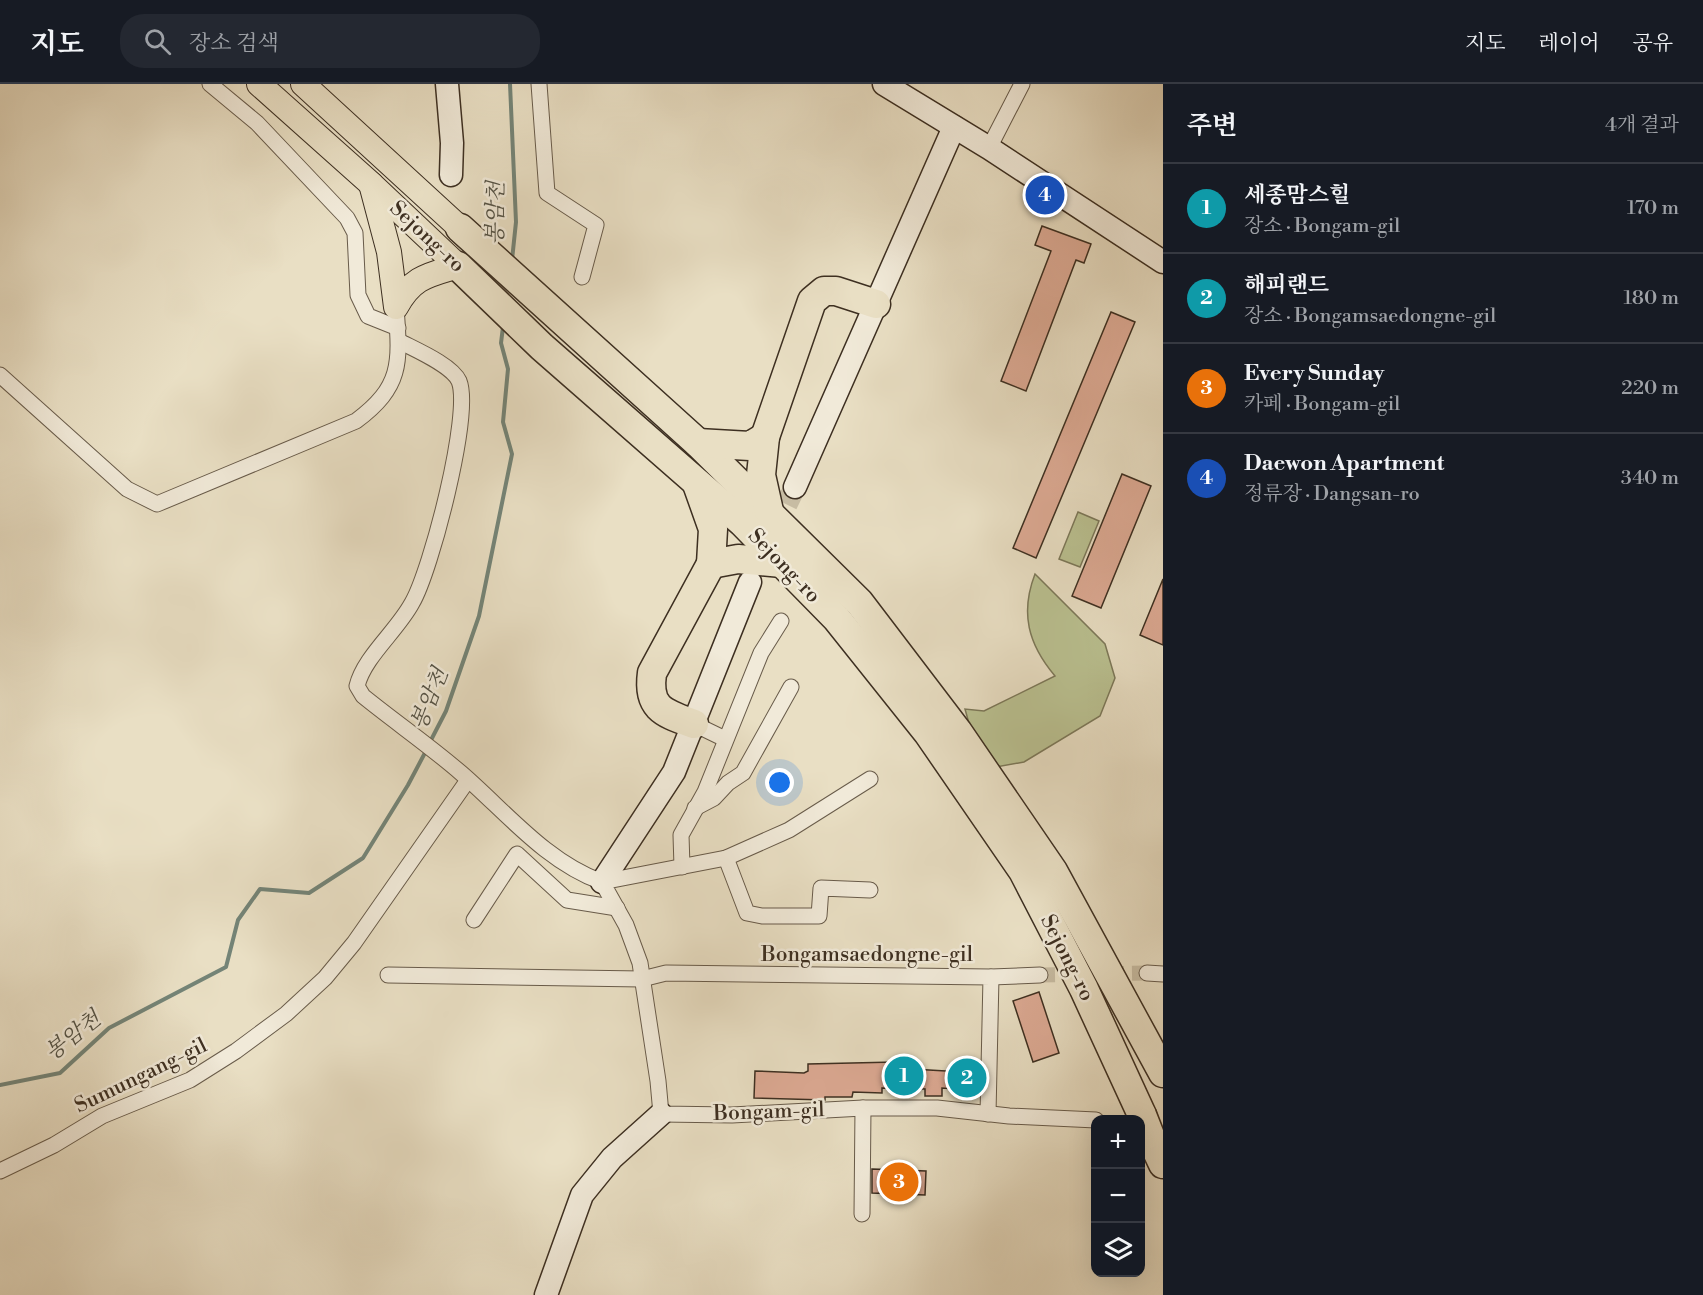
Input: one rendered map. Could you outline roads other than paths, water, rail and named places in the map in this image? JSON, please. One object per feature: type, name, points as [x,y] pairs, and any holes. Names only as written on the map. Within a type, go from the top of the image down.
[{"type":"highway","name":"Sejong-ro","points":[[460,228],[698,443],[859,602],[958,732],[1053,871],[1163,1073]]},
{"type":"highway","name":"Sejong-ro","points":[[458,266],[542,347],[696,482],[782,563],[837,619],[928,733],[1023,871],[1084,989],[1158,1154]]},
{"type":"highway","points":[[769,511],[761,475],[765,437],[812,301],[824,291],[836,291],[876,304]]},
{"type":"highway","points":[[698,443],[743,447],[750,446],[765,437]]},
{"type":"highway","points":[[694,724],[665,713],[655,703],[650,689],[652,673],[711,564],[713,528],[696,482]]},
{"type":"highway","points":[[711,564],[738,558],[782,563]]},
{"type":"main road","name":"Sejong-ro","points":[[259,84],[370,183],[458,266]]},
{"type":"main road","name":"Sejong-ro","points":[[303,84],[460,228]]},
{"type":"main road","points":[[370,183],[389,252],[398,326]]},
{"type":"main road","points":[[398,326],[405,291],[415,281],[458,266]]},
{"type":"street","points":[[210,84],[257,123],[347,218],[355,233],[358,295],[368,316],[398,326],[450,369],[459,381],[460,401],[454,463],[435,546],[413,602],[391,636],[360,672],[357,686],[363,696],[465,776],[502,813],[578,873],[602,882],[726,858],[789,830],[870,780]]},
{"type":"street","points":[[447,84],[452,142],[451,175]]},
{"type":"street","points":[[539,84],[547,193],[596,225],[582,277]]},
{"type":"street","points":[[884,84],[989,148],[1163,262]]},
{"type":"street","points":[[989,148],[1022,84]]},
{"type":"street","points":[[795,487],[954,127]]},
{"type":"street","points":[[0,375],[127,489],[157,504],[356,421],[388,393],[396,370],[398,326]]},
{"type":"street","points":[[602,882],[675,772],[750,582]]},
{"type":"street","points":[[682,867],[681,835],[705,792],[760,653],[781,621]]},
{"type":"street","points":[[695,808],[714,798],[728,783],[743,772],[791,687]]},
{"type":"street","points":[[694,724],[725,739]]},
{"type":"street","name":"Sumungang-gil","points":[[0,1171],[54,1145],[102,1116],[190,1080],[236,1051],[285,1014],[325,978],[354,943],[465,776]]},
{"type":"street","points":[[474,920],[517,854],[567,900],[617,908]]},
{"type":"street","name":"Bongamsaedongne-gil","points":[[726,858],[747,913],[754,915],[819,916],[821,888],[870,890]]},
{"type":"street","points":[[546,1295],[582,1195],[612,1158],[661,1114],[640,963],[617,908],[602,882]]},
{"type":"street","name":"Bongamsaedongne-gil","points":[[388,975],[642,979],[666,973],[991,977],[988,1114]]},
{"type":"street","points":[[1147,973],[1163,974]]},
{"type":"street","points":[[991,977],[1040,975]]},
{"type":"street","points":[[862,1214],[863,1108]]},
{"type":"street","name":"Bongam-gil","points":[[661,1114],[732,1115],[863,1108],[937,1108],[988,1114],[1091,1120]]},
{"type":"waterway","name":"봉암천","points":[[510,84],[516,222],[512,260]]},
{"type":"waterway","name":"봉암천","points":[[430,742],[446,711],[479,616],[512,454],[503,422],[508,369],[501,343],[503,327]]},
{"type":"waterway","name":"봉암천","points":[[0,1085],[60,1073],[109,1028],[226,967],[238,920],[260,889],[309,893],[363,858],[408,785],[427,749]]},
{"type":"tunnel","points":[[772,534],[795,487]]},
{"type":"tunnel","points":[[1040,975],[1147,973]]},
{"type":"place","name":"Daewon Apartment","points":[[1045,195]]},
{"type":"place","name":"세종맘스힐","points":[[904,1076]]},
{"type":"place","name":"해피랜드","points":[[967,1078]]},
{"type":"place","name":"Every Sunday","points":[[899,1182]]}]
